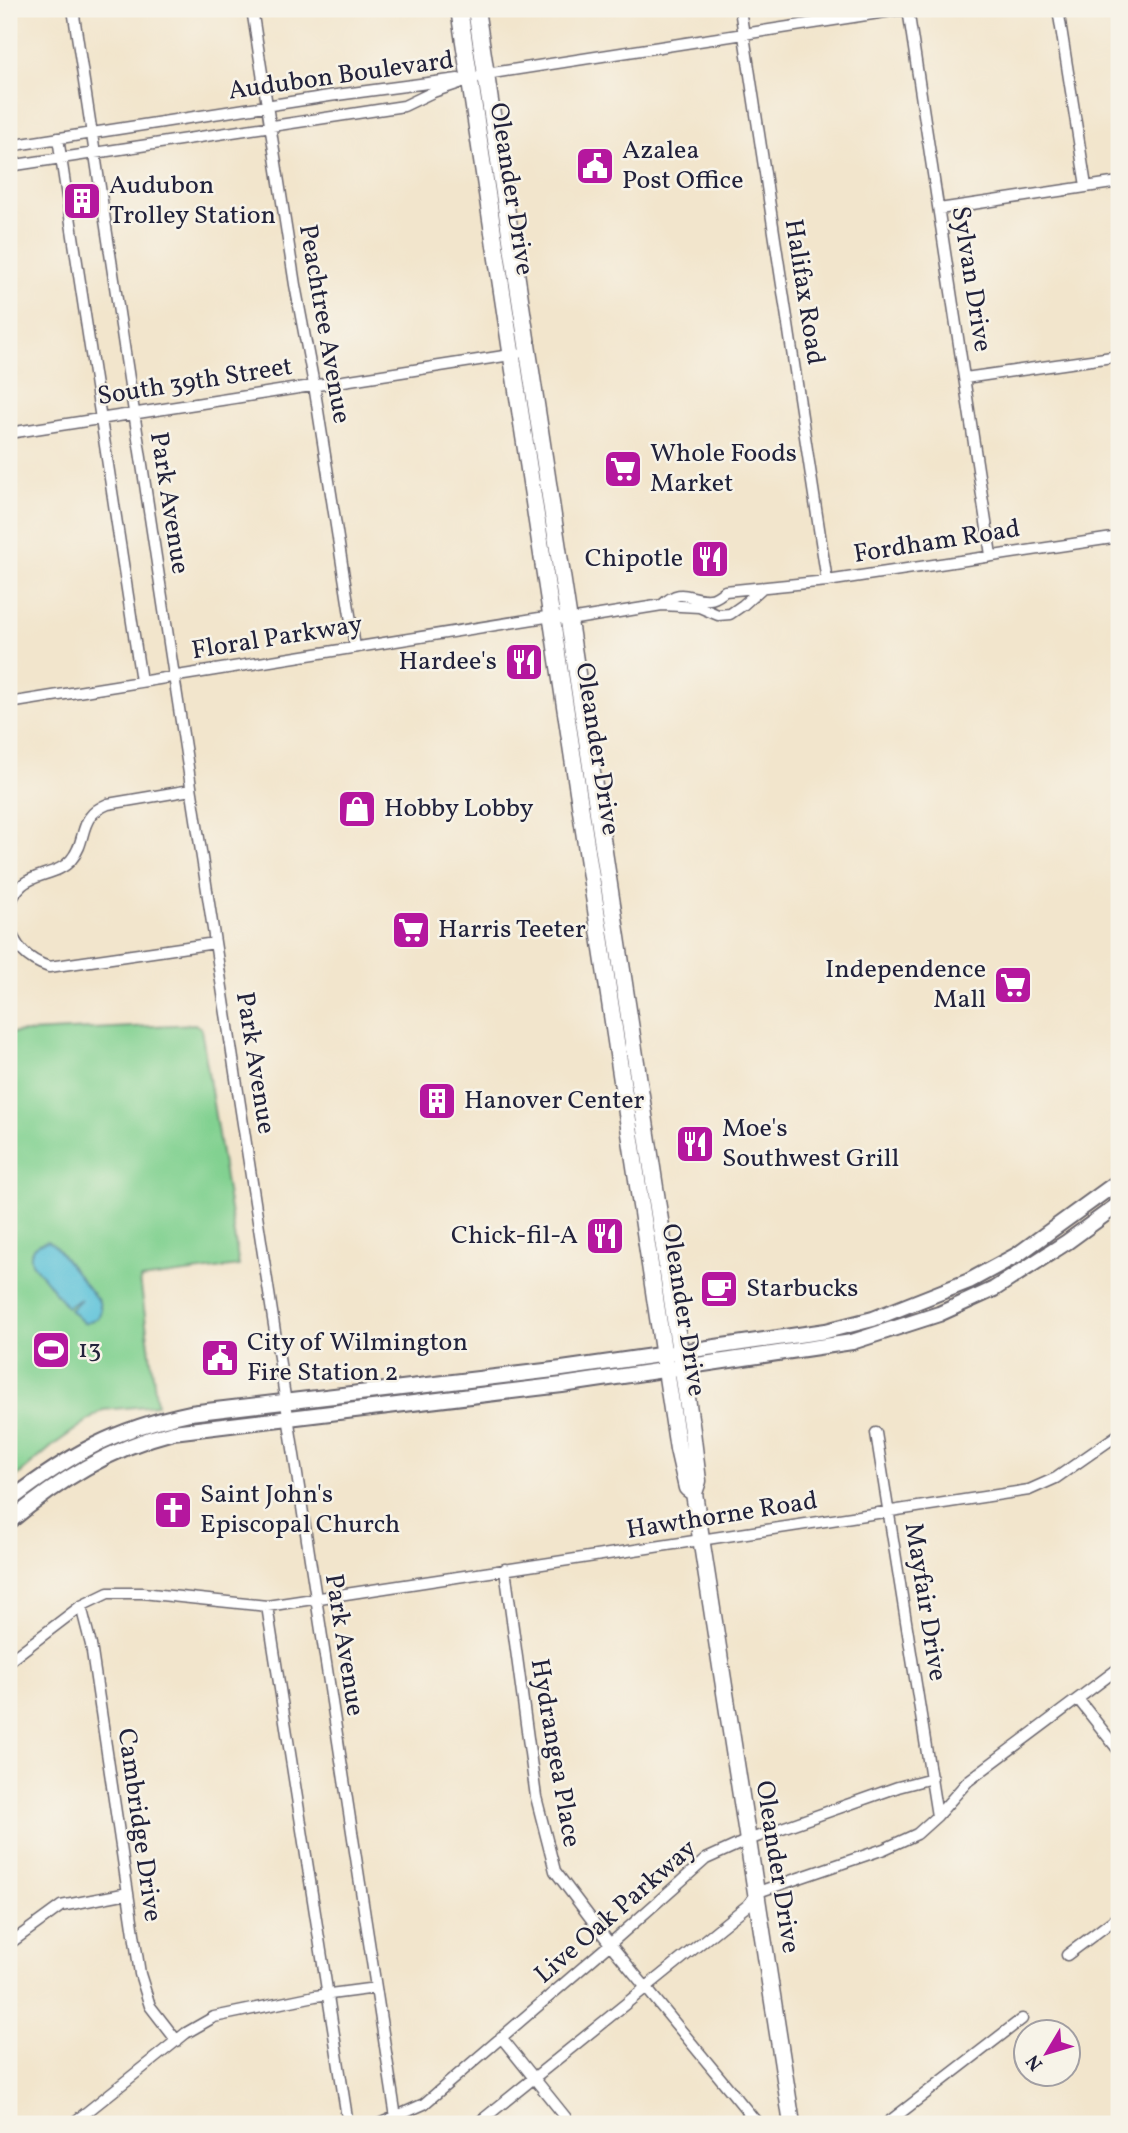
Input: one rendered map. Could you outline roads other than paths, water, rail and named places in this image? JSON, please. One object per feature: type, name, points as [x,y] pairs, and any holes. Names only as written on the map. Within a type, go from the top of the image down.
[{"type":"main road","name":"Oleander Drive","points":[[458,9],[552,616],[673,1360]]},
{"type":"main road","name":"Oleander Drive","points":[[476,9],[569,620],[673,1360],[687,1488],[694,1493],[792,2124]]},
{"type":"main road","points":[[9,1522],[85,1467],[136,1443],[185,1430],[548,1387],[814,1334],[873,1319],[969,1281],[1017,1255],[1119,1181]]},
{"type":"main road","points":[[1068,1242],[1119,1192]]},
{"type":"main road","points":[[9,1501],[65,1460],[99,1442],[139,1425],[221,1408],[562,1369],[827,1347],[880,1335],[939,1314],[994,1289],[1068,1242],[1119,1204]]},
{"type":"street","name":"Park Avenue","points":[[74,9],[191,790],[397,2120]]},
{"type":"street","name":"Peachtree Avenue","points":[[252,9],[355,647]]},
{"type":"street","name":"Halifax Road","points":[[740,9],[827,581]]},
{"type":"street","points":[[469,78],[906,9]]},
{"type":"street","name":"Sylvan Drive","points":[[906,9],[991,555]]},
{"type":"street","points":[[1058,9],[1086,186]]},
{"type":"street","name":"Audubon Boulevard","points":[[9,146],[441,80],[469,78]]},
{"type":"street","name":"Audubon Boulevard","points":[[9,166],[404,106],[469,78]]},
{"type":"street","name":"Park Avenue","points":[[58,138],[141,681]]},
{"type":"street","points":[[939,209],[1119,182]]},
{"type":"street","name":"South 39th Street","points":[[9,433],[528,352]]},
{"type":"street","points":[[965,377],[1119,356]]},
{"type":"street","name":"Fordham Road","points":[[662,606],[670,597],[681,595],[711,599],[725,591],[751,587],[761,589],[827,581],[1119,537]]},
{"type":"street","name":"Fordham Road","points":[[552,616],[569,620],[662,606],[698,607],[718,615],[730,614],[761,589]]},
{"type":"street","name":"Floral Parkway","points":[[9,703],[552,616]]},
{"type":"street","points":[[9,913],[12,899],[24,883],[39,874],[65,865],[73,858],[85,822],[96,810],[108,804],[191,790]]},
{"type":"street","points":[[9,925],[14,941],[21,951],[49,967],[215,943]]},
{"type":"street","name":"Mayfair Drive","points":[[876,1433],[937,1816]]},
{"type":"street","name":"Hawthorne Road","points":[[9,1661],[81,1606],[104,1595],[122,1592],[268,1606],[889,1511],[1039,1487],[1119,1434]]},
{"type":"street","name":"Hydrangea Place","points":[[505,1569],[536,1797],[555,1871],[610,1944],[758,2124]]},
{"type":"street","name":"Cambridge Drive","points":[[81,1606],[91,1645],[145,1996],[177,2041]]},
{"type":"street","points":[[268,1606],[348,2124]]},
{"type":"street","points":[[477,2124],[748,1905],[756,1895],[773,1885],[917,1835],[968,1781],[1119,1668]]},
{"type":"street","points":[[1078,1699],[1119,1751]]},
{"type":"street","name":"Live Oak Parkway","points":[[379,2124],[397,2120],[424,2104],[706,1859],[748,1840],[932,1778]]},
{"type":"street","points":[[9,1944],[61,1906],[128,1893]]},
{"type":"street","points":[[1067,1955],[1119,1916]]},
{"type":"street","points":[[72,2124],[177,2041],[203,2022],[223,2013],[376,1988]]},
{"type":"street","points":[[886,2124],[1012,2027]]},
{"type":"street","points":[[501,2037],[571,2124]]},
{"type":"water","points":[[48,1241],[99,1302],[101,1311],[98,1318],[84,1323],[70,1310],[81,1299],[67,1307],[32,1263],[31,1254],[34,1248]]},
{"type":"place","name":"Azalea Post Office","points":[[595,166]]},
{"type":"place","name":"Audubon Trolley Station","points":[[82,201]]},
{"type":"place","name":"Whole Foods Market","points":[[623,469]]},
{"type":"place","name":"Chipotle","points":[[710,559]]},
{"type":"place","name":"Hardee's","points":[[524,662]]},
{"type":"place","name":"Hobby Lobby","points":[[357,809]]},
{"type":"place","name":"Harris Teeter","points":[[411,930]]},
{"type":"place","name":"Independence Mall","points":[[1013,985]]},
{"type":"place","name":"Hanover Center","points":[[437,1101]]},
{"type":"place","name":"Moe's Southwest Grill","points":[[695,1144]]},
{"type":"place","name":"Chick-fil-A","points":[[605,1236]]},
{"type":"place","name":"Starbucks","points":[[719,1289]]},
{"type":"place","name":"13","points":[[51,1350]]},
{"type":"place","name":"City of Wilmington Fire Station 2","points":[[220,1358]]},
{"type":"place","name":"Saint John's Episcopal Church","points":[[173,1510]]}]
